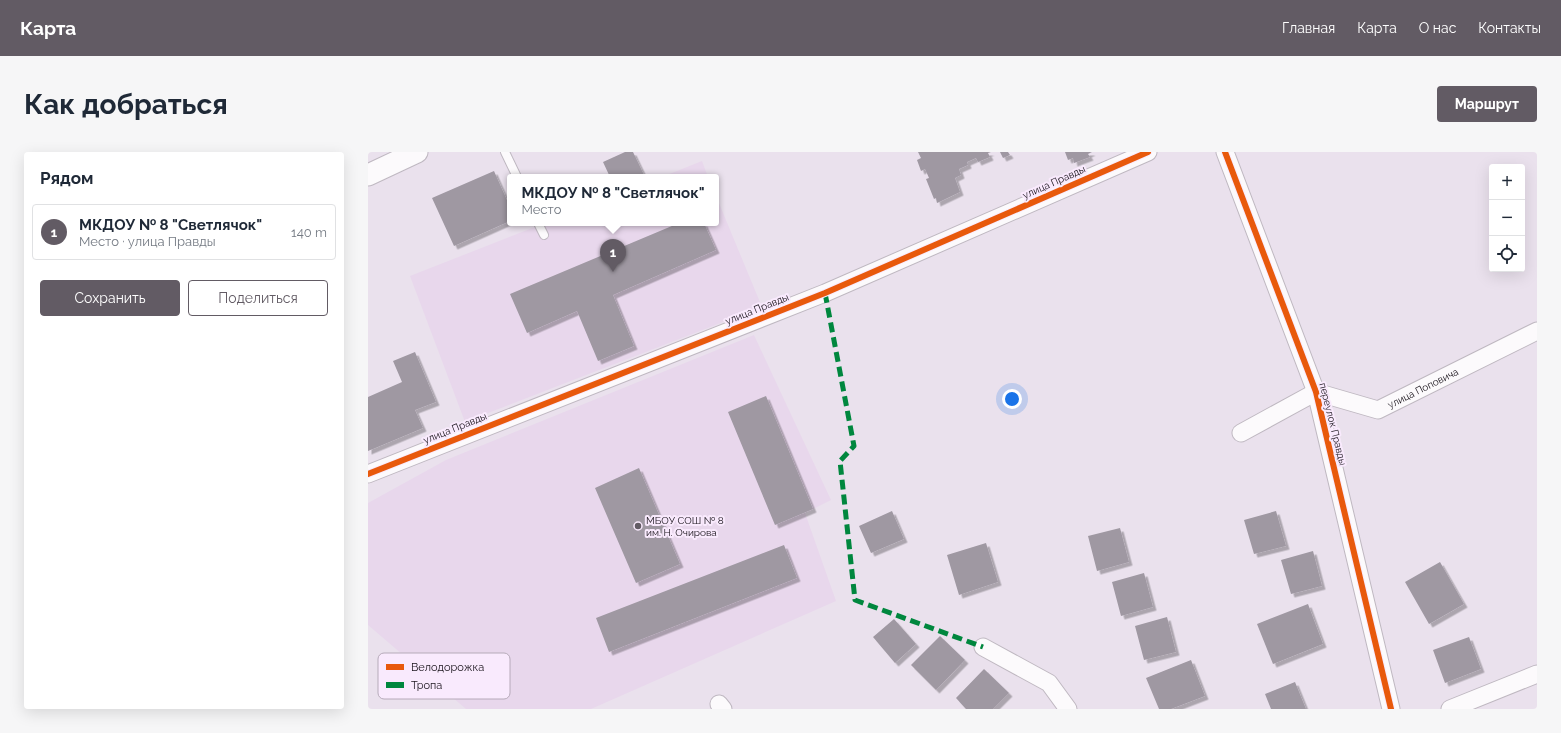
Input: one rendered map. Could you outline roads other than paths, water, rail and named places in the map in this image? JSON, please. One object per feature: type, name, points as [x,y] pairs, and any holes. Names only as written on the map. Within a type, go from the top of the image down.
[{"type":"street","points":[[368,175],[417,152]]},
{"type":"street","name":"улица Правды","points":[[368,474],[825,293],[1148,152]]},
{"type":"street","name":"переулок Правды","points":[[1225,152],[1316,392],[1392,709]]},
{"type":"street","name":"улица Поповича","points":[[1316,392],[1378,410],[1537,331]]},
{"type":"street","points":[[1241,433],[1316,392]]},
{"type":"street","points":[[983,647],[1049,683],[1068,709]]},
{"type":"street","points":[[1450,709],[1537,674]]},
{"type":"lane","points":[[505,152],[515,174]]},
{"type":"lane","points":[[539,226],[544,236]]},
{"type":"place","name":"МКДОУ № 8 \"Светлячок\"","points":[[613,272]]},
{"type":"place","name":"МБОУ СОШ № 8 им. Н. Очирова","points":[[638,526]]}]
